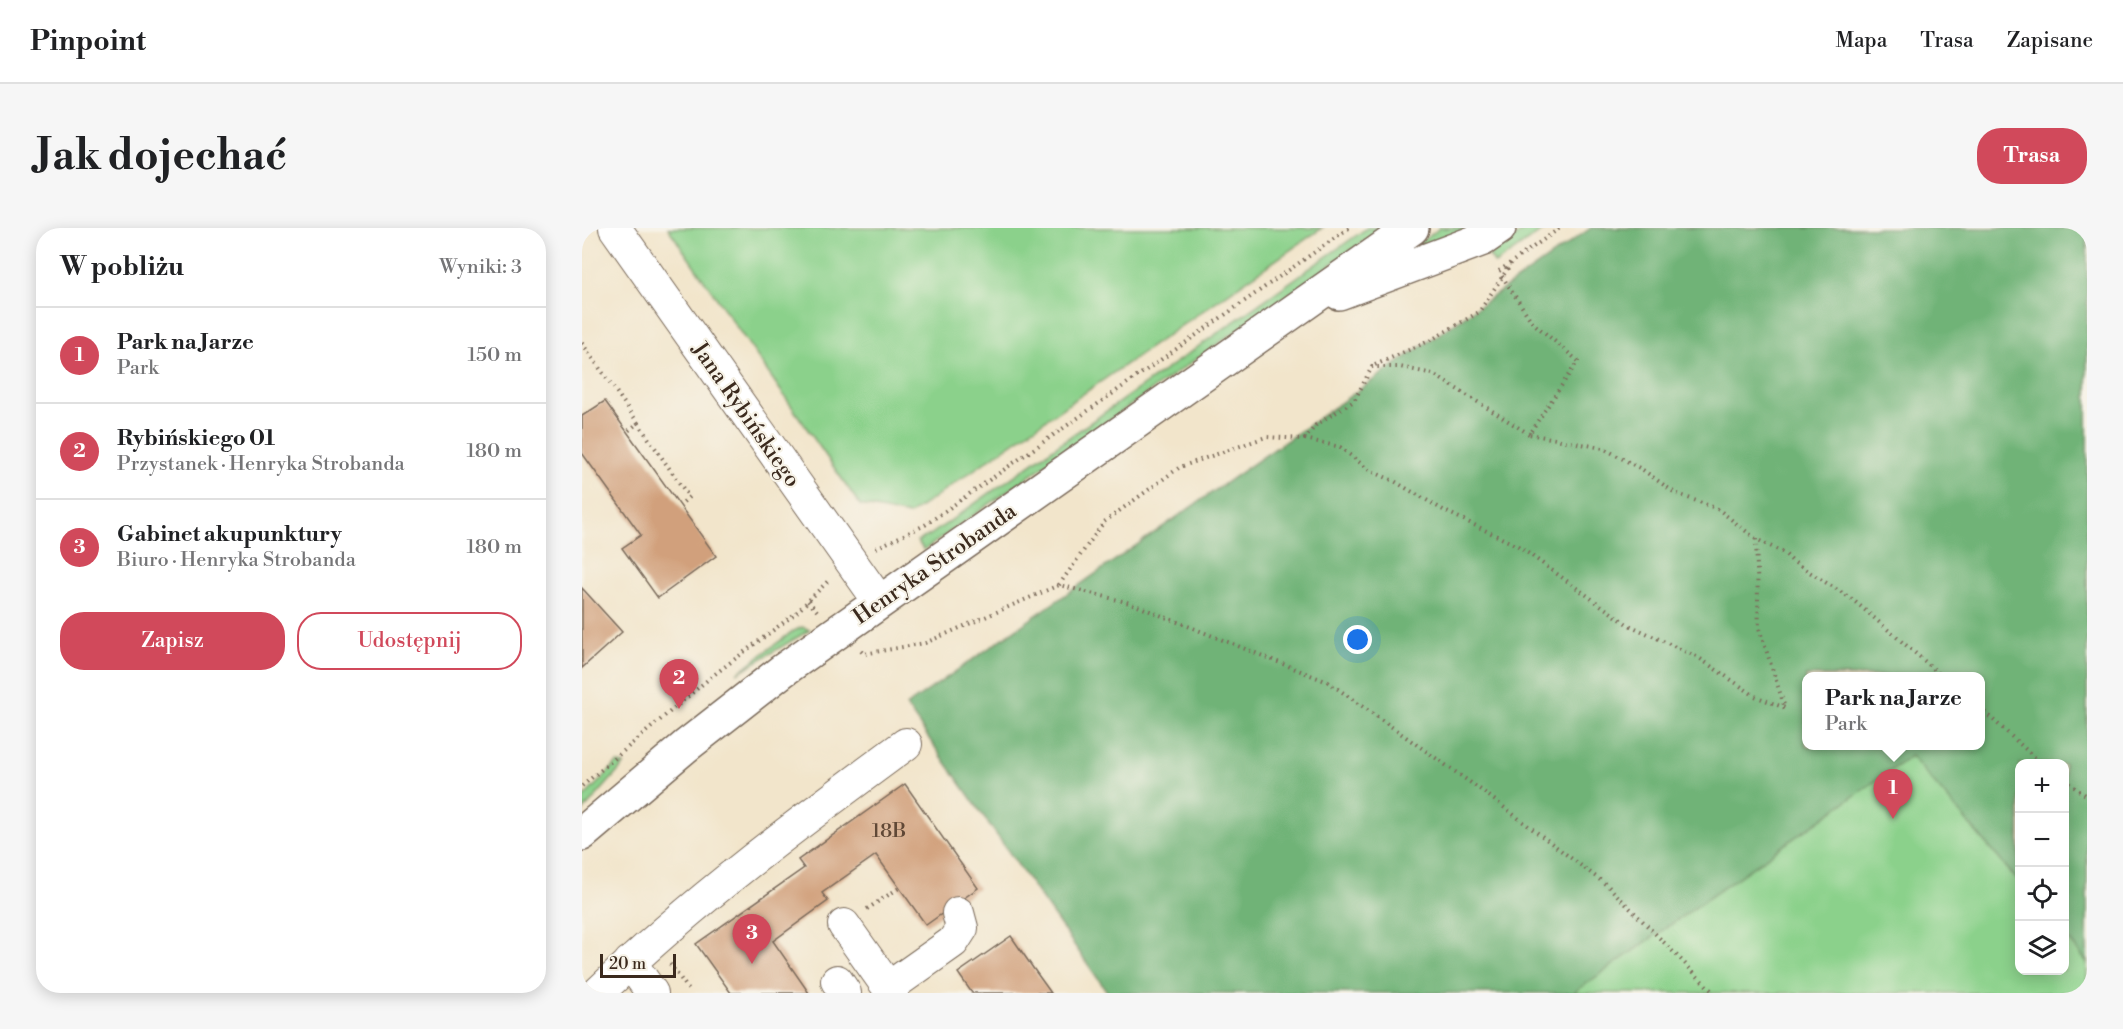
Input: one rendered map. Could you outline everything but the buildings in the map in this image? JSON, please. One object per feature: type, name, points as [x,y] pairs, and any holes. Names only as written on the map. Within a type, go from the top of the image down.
[{"type":"street","name":"Jana Rybińskiego","points":[[615,228],[879,601]]},
{"type":"street","name":"Henryka Strobanda","points":[[582,834],[686,746],[835,633],[1412,228]]},
{"type":"street","name":"Henryka Strobanda","points":[[1297,308],[1436,258],[1483,239],[1499,228]]},
{"type":"street","points":[[598,993],[630,962],[732,877],[906,744]]},
{"type":"street","points":[[844,925],[890,991],[953,942],[962,928],[958,913]]},
{"type":"street","points":[[630,962],[652,993]]},
{"type":"path","points":[[872,551],[925,525],[1349,228]]},
{"type":"path","points":[[1499,271],[1560,228]]},
{"type":"path","points":[[1305,439],[1316,425],[1354,401],[1372,367],[1431,340],[1479,312],[1512,262]]},
{"type":"path","points":[[1503,276],[1532,322],[1578,361],[1529,434]]},
{"type":"path","points":[[582,343],[689,497],[680,505]]},
{"type":"path","points":[[1372,367],[1400,367],[1433,374],[1529,434],[1603,448],[1643,470],[1675,493],[1718,509],[1756,539],[1784,553],[1792,561],[1852,599],[1937,672]]},
{"type":"path","points":[[627,432],[638,423]]},
{"type":"path","points":[[835,633],[864,654],[925,643],[1059,585],[1104,522],[1180,467],[1266,436],[1305,439],[1340,447],[1369,470],[1394,481],[1445,511],[1518,546],[1627,624],[1699,658],[1755,696],[1785,708],[1759,628],[1756,539]]},
{"type":"path","points":[[582,786],[703,684],[796,613],[838,574]]},
{"type":"path","points":[[1059,585],[1130,603],[1328,682],[1481,790],[1608,886],[1714,993]]},
{"type":"path","points":[[1985,713],[2036,759]]},
{"type":"path","points":[[2069,783],[2087,796]]},
{"type":"path","points":[[844,925],[899,888]]},
{"type":"path","points":[[668,960],[691,993]]},
{"type":"green space","points":[[668,228],[1322,228],[909,515],[860,505]]},
{"type":"green space","points":[[1367,228],[1383,228],[924,550],[917,541],[930,535]]},
{"type":"green space","points":[[1440,228],[1470,228],[1392,262]]},
{"type":"green space","points":[[1527,228],[1546,228],[1495,264],[1489,256]]},
{"type":"green space","points":[[1591,228],[2087,228],[2087,962],[2069,940],[2069,759],[2015,759],[2015,877],[1911,756],[1573,993],[1108,993],[906,706]]},
{"type":"green space","points":[[802,627],[810,630],[737,673],[792,632]]},
{"type":"green space","points":[[1912,755],[2015,877],[2015,975],[2069,975],[2069,940],[2087,962],[2087,993],[1573,993]]},
{"type":"green space","points":[[617,763],[624,765],[582,812],[582,799]]},
{"type":"place","name":"Rybińskiego 01","points":[[679,709]]},
{"type":"place","name":"Park na Jarze","points":[[1893,819]]},
{"type":"place","name":"Gabinet akupunktury","points":[[752,964]]}]
